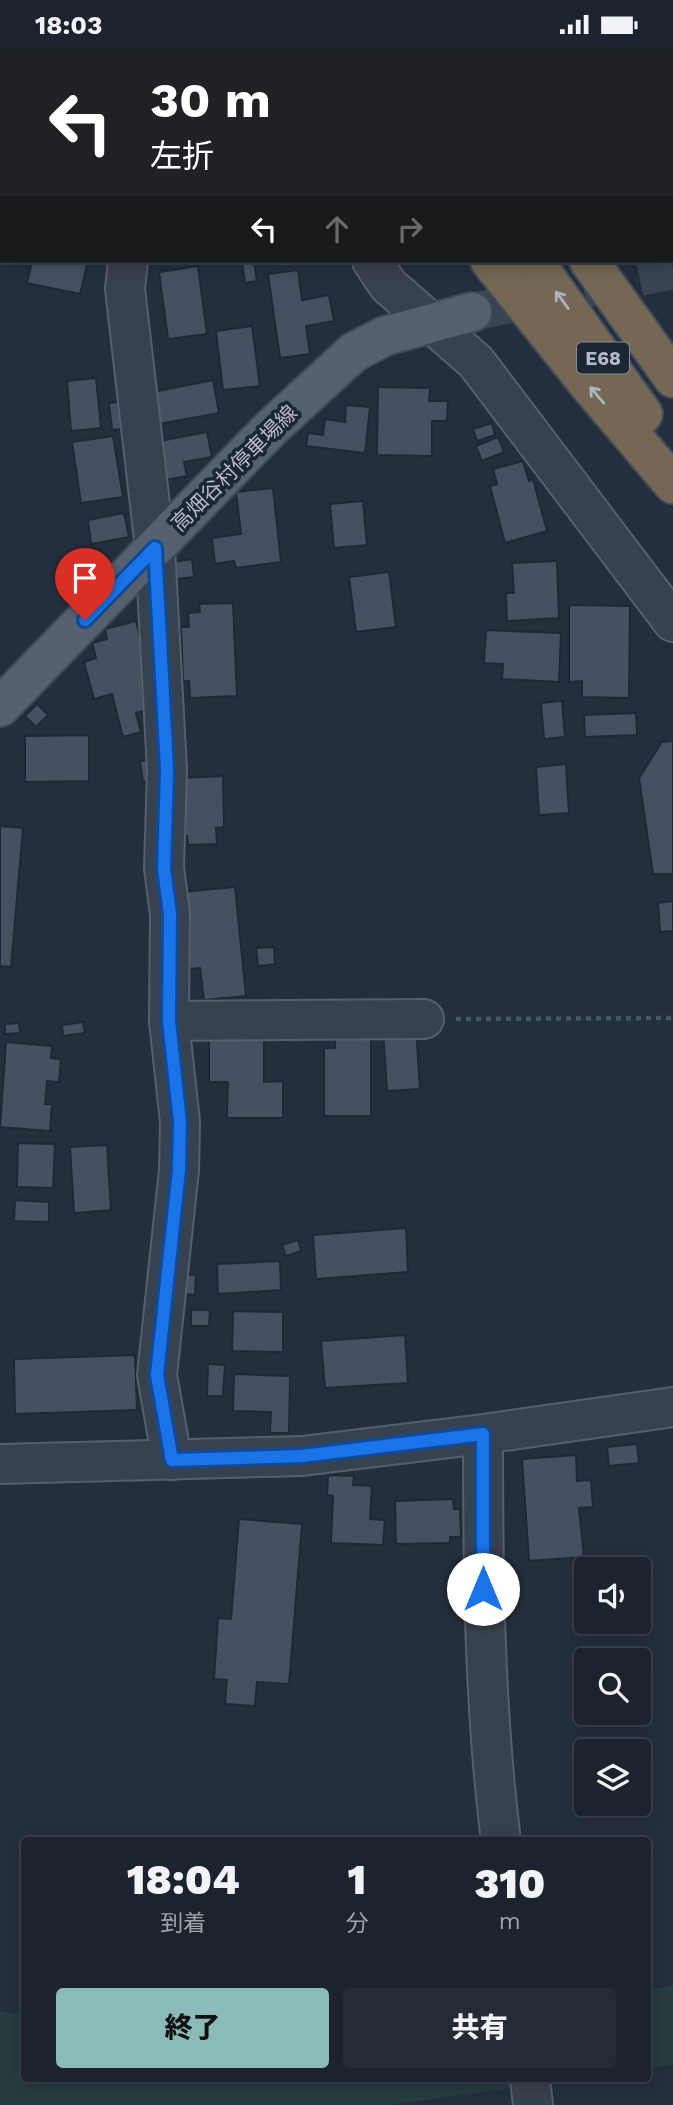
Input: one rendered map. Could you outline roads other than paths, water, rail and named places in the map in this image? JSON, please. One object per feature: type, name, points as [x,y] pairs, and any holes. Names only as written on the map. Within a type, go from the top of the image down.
[{"type":"highway","points":[[492,263],[589,385],[673,484]]},
{"type":"highway","name":"E68","points":[[535,263],[673,456]]},
{"type":"highway","name":"E68","points":[[590,263],[673,378]]},
{"type":"main road","name":"高畑谷村停車場線","points":[[0,707],[270,429],[354,352],[385,336],[472,312]]},
{"type":"street","points":[[128,263],[125,289],[155,548],[167,770],[164,869],[170,914],[169,1021],[180,1122],[179,1170],[157,1375],[172,1460]]},
{"type":"street","points":[[373,263],[388,285],[476,362],[673,622]]},
{"type":"street","points":[[169,1021],[424,1019]]},
{"type":"street","points":[[0,1464],[302,1456],[673,1408]]},
{"type":"street","points":[[483,1434],[483,1615],[501,1837]]},
{"type":"street","points":[[530,2082],[533,2105]]},
{"type":"tunnel","points":[[472,312],[673,270]]}]
